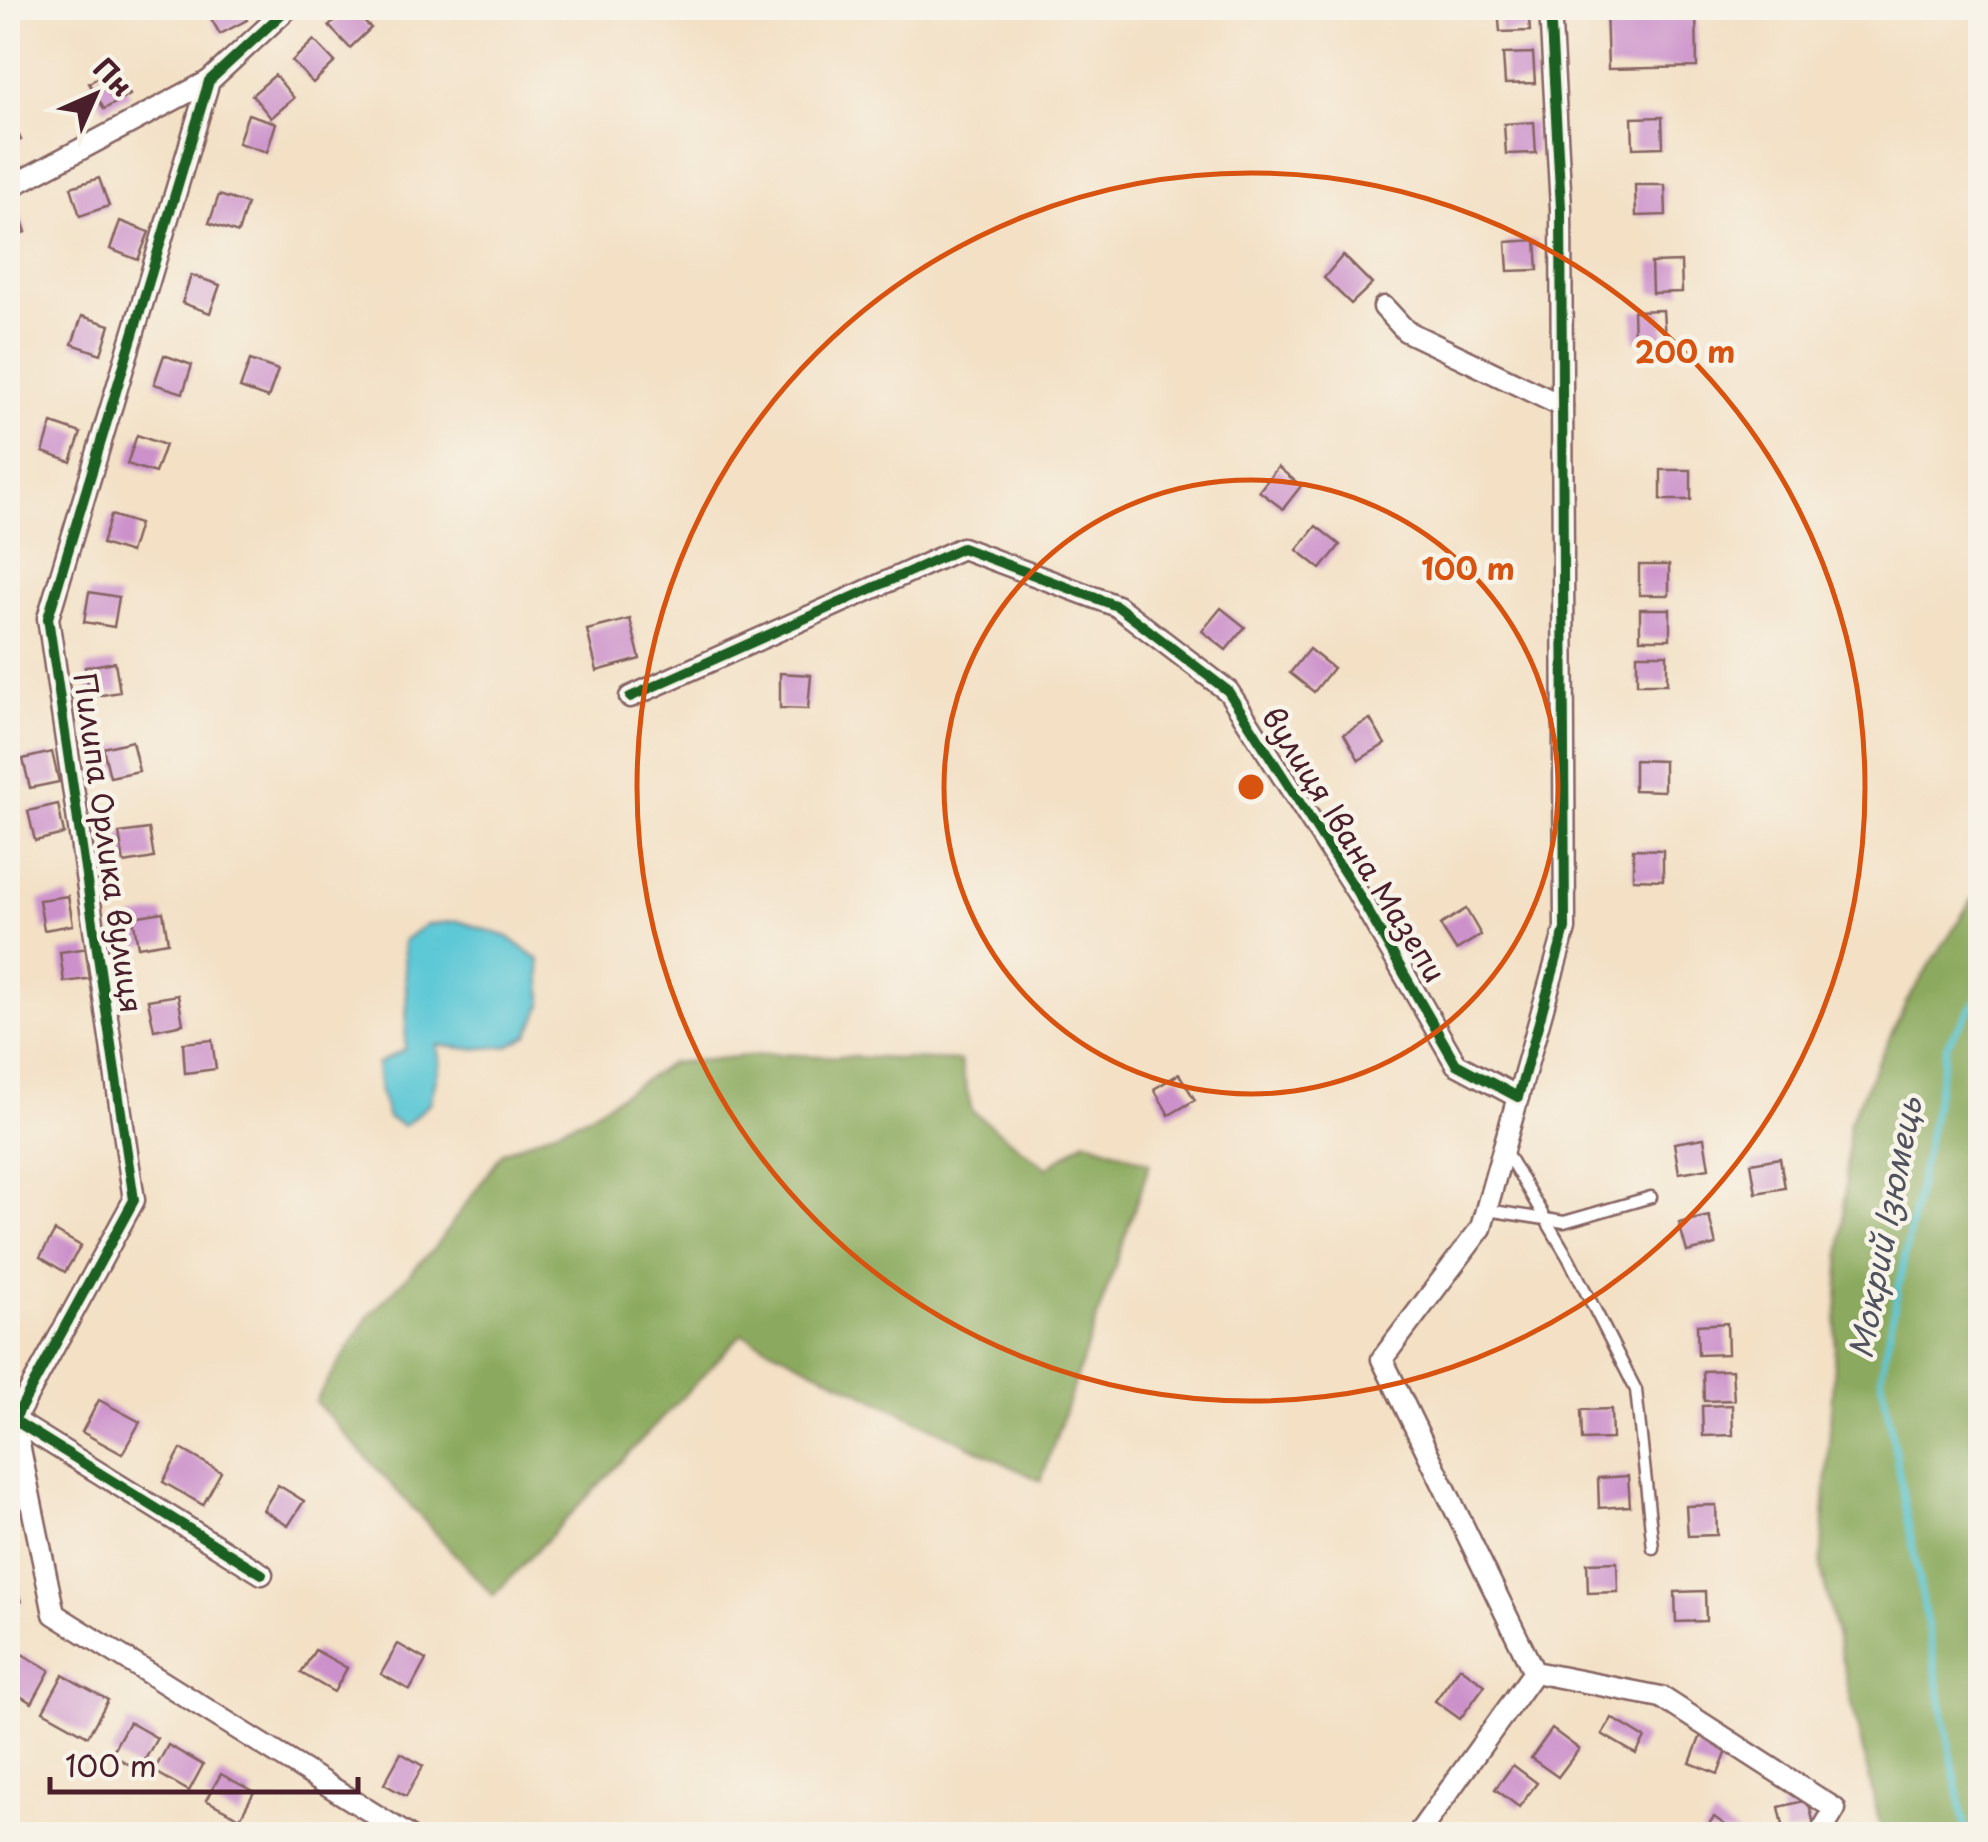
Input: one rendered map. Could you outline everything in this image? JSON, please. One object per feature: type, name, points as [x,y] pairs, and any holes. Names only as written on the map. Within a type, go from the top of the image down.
[{"type":"street","points":[[8,188],[209,81],[288,8]]},
{"type":"street","points":[[1534,1672],[1382,1360],[1481,1228],[1565,929],[1560,208],[1550,8]]},
{"type":"street","name":"Пилипа Орлика вулиця","points":[[14,1420],[134,1200],[48,618],[209,81]]},
{"type":"street","points":[[1384,307],[1406,330],[1562,406]]},
{"type":"street","name":"вулиця Івана Мазепи","points":[[630,697],[962,548],[1117,606],[1228,691],[1357,892],[1456,1064],[1518,1096]]},
{"type":"street","points":[[14,1420],[262,1574]]},
{"type":"street","points":[[14,1420],[54,1614],[406,1834]]},
{"type":"street","points":[[1418,1834],[1534,1672]]},
{"type":"street","points":[[1534,1672],[1661,1697],[1836,1809],[1820,1834]]},
{"type":"lane","points":[[1504,1148],[1636,1390],[1653,1548]]},
{"type":"lane","points":[[1486,1210],[1564,1222],[1650,1197]]},
{"type":"green space","points":[[1980,895],[1980,1377],[1972,1435],[1980,1470],[1980,1834],[1882,1834],[1821,1569],[1849,1123],[1907,1001],[1973,898]]},
{"type":"green space","points":[[771,1054],[960,1061],[972,1111],[1047,1168],[1086,1140],[1150,1163],[1041,1481],[742,1334],[493,1596],[315,1401],[369,1316],[435,1247],[503,1152],[586,1117],[671,1063]]},
{"type":"water","points":[[458,921],[508,937],[539,960],[543,1003],[528,1035],[508,1046],[472,1049],[437,1045],[440,1062],[430,1103],[404,1126],[388,1118],[377,1064],[405,1049],[403,941],[425,925]]},
{"type":"building","points":[[205,8],[240,8],[247,20],[220,34]]},
{"type":"building","points":[[349,8],[371,28],[350,48],[329,26]]},
{"type":"building","points":[[1498,8],[1528,8],[1530,31],[1500,32]]},
{"type":"building","points":[[1606,8],[1696,8],[1697,67],[1608,69]]},
{"type":"building","points":[[314,40],[335,62],[313,83],[292,61]]},
{"type":"building","points":[[1533,53],[1535,83],[1505,84],[1503,54]]},
{"type":"building","points":[[115,68],[130,95],[104,109],[89,83]]},
{"type":"building","points":[[275,75],[294,98],[271,118],[252,95]]},
{"type":"building","points":[[8,113],[21,140],[8,146]]},
{"type":"building","points":[[248,114],[276,123],[267,152],[238,143]]},
{"type":"building","points":[[1662,117],[1663,147],[1633,148],[1632,118]]},
{"type":"building","points":[[1534,122],[1536,153],[1506,154],[1504,124]]},
{"type":"building","points":[[99,178],[109,206],[80,216],[71,187]]},
{"type":"building","points":[[1635,185],[1665,185],[1666,215],[1636,216]]},
{"type":"building","points":[[219,195],[247,204],[238,233],[209,223]]},
{"type":"building","points":[[16,203],[26,232],[8,238],[8,206]]},
{"type":"building","points":[[120,221],[149,232],[138,260],[110,249]]},
{"type":"building","points":[[1536,240],[1538,270],[1508,271],[1506,242]]},
{"type":"building","points":[[1343,255],[1372,284],[1351,304],[1324,278]]},
{"type":"building","points":[[1681,262],[1682,292],[1652,293],[1651,263]]},
{"type":"building","points":[[191,275],[220,285],[210,313],[182,303]]},
{"type":"building","points":[[1663,310],[1665,339],[1634,341],[1633,311]]},
{"type":"building","points":[[82,316],[110,325],[101,354],[72,344]]},
{"type":"building","points":[[164,355],[192,365],[183,393],[154,384]]},
{"type":"building","points":[[250,360],[278,370],[268,398],[240,388]]},
{"type":"building","points":[[52,423],[81,433],[71,462],[43,452]]},
{"type":"building","points":[[137,435],[165,445],[155,473],[127,464]]},
{"type":"building","points":[[1278,467],[1301,486],[1283,509],[1259,491]]},
{"type":"building","points":[[1661,470],[1691,470],[1691,500],[1661,500]]},
{"type":"building","points":[[111,515],[139,524],[130,553],[102,544]]},
{"type":"building","points":[[1316,526],[1340,545],[1321,569],[1297,550]]},
{"type":"building","points":[[1639,565],[1669,565],[1669,595],[1639,595]]},
{"type":"building","points":[[89,592],[119,597],[114,627],[84,622]]},
{"type":"building","points":[[1221,608],[1245,627],[1226,650],[1202,631]]},
{"type":"building","points":[[1640,609],[1670,609],[1670,639],[1640,639]]},
{"type":"building","points":[[630,619],[640,659],[597,671],[587,630]]},
{"type":"building","points":[[1309,649],[1333,668],[1314,692],[1290,673]]},
{"type":"building","points":[[1637,654],[1667,654],[1667,684],[1637,684]]},
{"type":"building","points":[[115,662],[120,692],[90,697],[85,667]]},
{"type":"building","points":[[780,673],[811,675],[808,709],[780,708]]},
{"type":"building","points":[[1370,719],[1385,744],[1359,760],[1344,734]]},
{"type":"building","points":[[132,741],[139,771],[110,777],[103,748]]},
{"type":"building","points":[[52,752],[59,782],[30,788],[23,759]]},
{"type":"building","points":[[1634,760],[1664,761],[1664,791],[1634,790]]},
{"type":"building","points":[[58,804],[64,834],[35,841],[28,811]]},
{"type":"building","points":[[149,829],[154,858],[124,863],[119,833]]},
{"type":"building","points":[[1633,849],[1663,850],[1663,880],[1633,879]]},
{"type":"building","points":[[68,896],[73,925],[44,930],[39,900]]},
{"type":"building","points":[[1466,909],[1481,935],[1456,950],[1440,925]]},
{"type":"building","points":[[163,912],[168,942],[138,947],[133,917]]},
{"type":"building","points":[[89,948],[94,978],[64,982],[60,952]]},
{"type":"building","points":[[178,995],[183,1024],[154,1030],[148,1000]]},
{"type":"building","points":[[212,1040],[216,1069],[185,1073],[183,1043]]},
{"type":"building","points":[[1179,1074],[1195,1100],[1169,1115],[1154,1089]]},
{"type":"building","points":[[1704,1138],[1709,1168],[1679,1173],[1674,1143]]},
{"type":"building","points":[[1780,1158],[1785,1188],[1756,1193],[1751,1163]]},
{"type":"building","points":[[1709,1216],[1716,1245],[1687,1252],[1679,1223]]},
{"type":"building","points":[[55,1231],[81,1246],[65,1272],[40,1257]]},
{"type":"building","points":[[1727,1323],[1728,1354],[1698,1355],[1697,1325]]},
{"type":"building","points":[[1732,1370],[1734,1400],[1704,1401],[1703,1371]]},
{"type":"building","points":[[99,1400],[140,1422],[122,1454],[82,1432]]},
{"type":"building","points":[[1732,1405],[1733,1435],[1703,1436],[1702,1406]]},
{"type":"building","points":[[1611,1409],[1612,1439],[1582,1440],[1581,1410]]},
{"type":"building","points":[[181,1449],[221,1472],[203,1505],[163,1482]]},
{"type":"building","points":[[1628,1476],[1630,1506],[1599,1508],[1598,1478]]},
{"type":"building","points":[[278,1485],[304,1501],[288,1526],[263,1510]]},
{"type":"building","points":[[1716,1505],[1717,1535],[1688,1536],[1686,1506]]},
{"type":"building","points":[[1617,1562],[1618,1592],[1588,1593],[1587,1563]]},
{"type":"building","points":[[12,1574],[21,1602],[8,1607],[8,1576]]},
{"type":"building","points":[[1705,1591],[1706,1621],[1676,1622],[1675,1592]]},
{"type":"building","points":[[398,1644],[426,1660],[410,1690],[381,1674]]},
{"type":"building","points":[[315,1650],[347,1668],[334,1692],[301,1673]]},
{"type":"building","points":[[22,1654],[50,1670],[32,1703],[8,1689],[8,1679]]},
{"type":"building","points":[[1460,1667],[1485,1685],[1460,1719],[1435,1701]]},
{"type":"building","points":[[63,1675],[108,1700],[88,1736],[43,1711]]},
{"type":"building","points":[[1612,1718],[1645,1738],[1636,1754],[1602,1734]]},
{"type":"building","points":[[129,1722],[157,1738],[139,1770],[111,1754]]},
{"type":"building","points":[[1552,1729],[1579,1749],[1558,1777],[1531,1758]]},
{"type":"building","points":[[1701,1735],[1729,1746],[1718,1774],[1690,1763]]},
{"type":"building","points":[[168,1745],[203,1765],[189,1791],[154,1771]]},
{"type":"building","points":[[401,1753],[423,1766],[406,1796],[384,1784]]},
{"type":"building","points":[[1513,1765],[1537,1783],[1519,1807],[1495,1789]]},
{"type":"building","points":[[221,1774],[254,1792],[240,1818],[206,1800]]},
{"type":"building","points":[[1808,1800],[1815,1829],[1785,1834],[1779,1807]]},
{"type":"building","points":[[1714,1817],[1738,1834],[1701,1834]]},
{"type":"waterway","name":"Мокрий Ізюмець","points":[[1966,1834],[1881,1375],[1947,1044],[1980,995]]},
{"type":"cycle path","points":[[262,1574],[14,1420],[134,1200],[48,618],[209,81],[288,8]]},
{"type":"cycle path","points":[[630,697],[962,548],[1117,606],[1228,691],[1357,892],[1456,1064],[1518,1097],[1565,929],[1561,208],[1550,8]]}]
